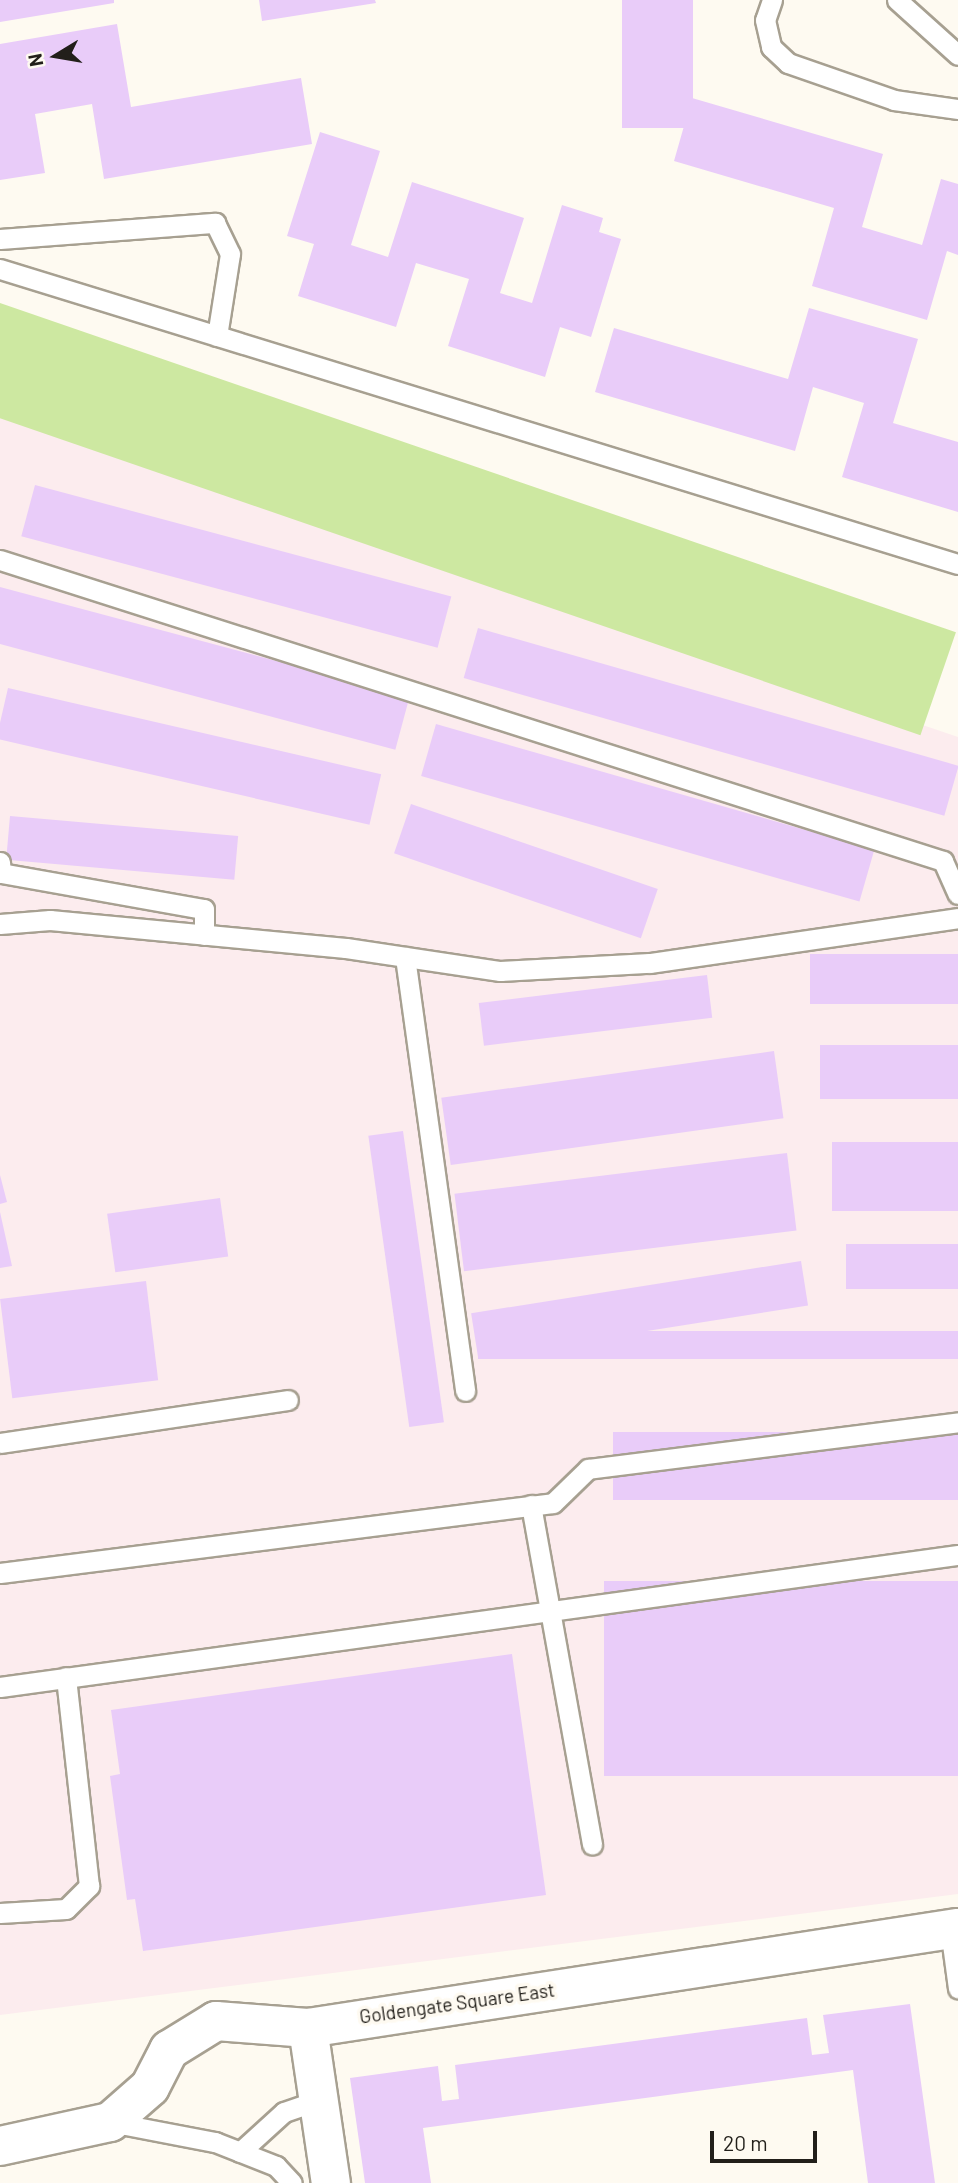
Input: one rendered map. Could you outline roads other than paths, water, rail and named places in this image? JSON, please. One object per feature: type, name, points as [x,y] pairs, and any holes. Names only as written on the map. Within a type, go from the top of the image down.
[{"type":"street","name":"Goldengate Square East","points":[[0,2146],[110,2122],[150,2087],[169,2050],[216,2021],[308,2028],[954,1929]]},
{"type":"street","points":[[308,2028],[331,2183]]},
{"type":"lane","points":[[772,0],[765,20],[771,47],[788,63],[894,100],[958,109]]},
{"type":"lane","points":[[897,0],[958,55]]},
{"type":"lane","points":[[0,239],[215,223],[230,254],[217,335]]},
{"type":"lane","points":[[0,268],[958,564]]},
{"type":"lane","points":[[0,560],[943,861],[958,894]]},
{"type":"lane","points":[[0,862],[1,873],[204,909],[204,935]]},
{"type":"lane","points":[[0,924],[50,920],[405,957],[500,971],[650,963],[958,918]]},
{"type":"lane","points":[[405,957],[465,1391]]},
{"type":"lane","points":[[0,1443],[288,1400]]},
{"type":"lane","points":[[0,1573],[553,1503],[588,1469],[958,1422]]},
{"type":"lane","points":[[531,1505],[545,1612],[592,1845]]},
{"type":"lane","points":[[0,1687],[958,1555]]},
{"type":"lane","points":[[0,1913],[66,1909],[89,1886],[66,1678]]},
{"type":"lane","points":[[954,1929],[958,1988]]},
{"type":"lane","points":[[240,2152],[284,2112],[319,2101]]},
{"type":"lane","points":[[110,2122],[240,2152],[275,2166],[292,2183]]}]
